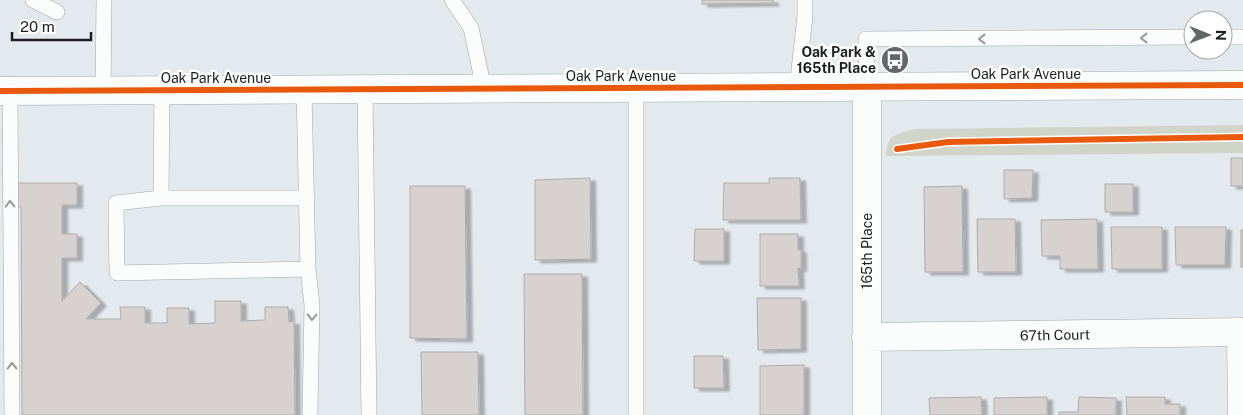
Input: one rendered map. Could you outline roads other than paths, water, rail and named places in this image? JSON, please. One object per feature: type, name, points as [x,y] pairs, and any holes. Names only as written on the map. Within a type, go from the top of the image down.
[{"type":"street","name":"Oak Park Avenue","points":[[5,91],[1243,86]]},
{"type":"street","name":"165th Place","points":[[867,87],[867,415]]},
{"type":"street","name":"67th Court","points":[[866,337],[1242,332]]},
{"type":"street","points":[[1242,332],[1242,415]]},
{"type":"lane","points":[[33,0],[57,12]]},
{"type":"lane","points":[[103,91],[104,0]]},
{"type":"lane","points":[[452,0],[471,28],[484,89]]},
{"type":"lane","points":[[797,88],[805,0]]},
{"type":"lane","points":[[867,87],[866,39],[1183,37]]},
{"type":"lane","points":[[636,88],[636,415]]},
{"type":"lane","points":[[304,90],[308,269],[312,305],[310,415]]},
{"type":"lane","points":[[366,90],[369,415]]},
{"type":"lane","points":[[5,91],[12,415]]},
{"type":"lane","points":[[162,91],[162,198]]},
{"type":"lane","points":[[306,198],[162,198],[116,203],[117,273],[308,269]]},
{"type":"place","name":"Oak Park & 165th Place","points":[[895,60]]}]
